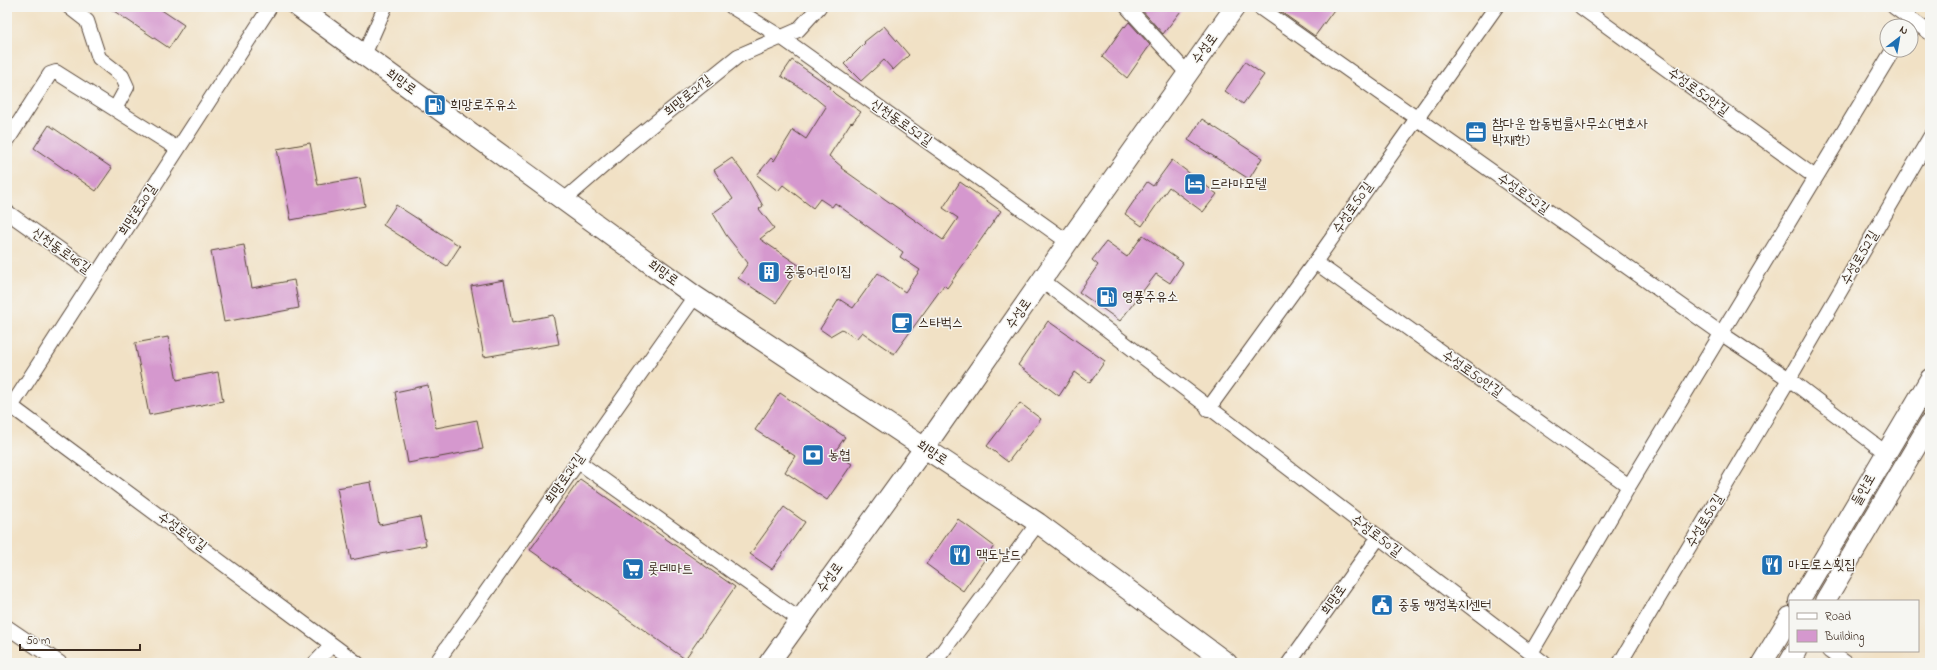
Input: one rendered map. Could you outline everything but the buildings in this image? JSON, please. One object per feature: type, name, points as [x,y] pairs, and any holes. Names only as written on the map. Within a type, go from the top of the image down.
[{"type":"main road","name":"희망로","points":[[298,7],[695,296],[1038,523],[1227,663]]},
{"type":"main road","name":"수성로","points":[[772,662],[800,620],[925,447],[1187,73],[1235,7]]},
{"type":"main road","name":"들안로","points":[[1800,600],[1930,379]]},
{"type":"main road","name":"들안로","points":[[1826,600],[1930,423]]},
{"type":"main road","points":[[1762,663],[1789,619]]},
{"type":"main road","points":[[1789,663],[1795,652]]},
{"type":"street","points":[[69,7],[87,21],[99,58],[122,76],[127,87],[115,109]]},
{"type":"street","name":"희망로20길","points":[[9,407],[96,276],[270,7]]},
{"type":"street","points":[[364,55],[385,7]]},
{"type":"street","name":"신천동로52길","points":[[732,7],[781,37],[1068,242]]},
{"type":"street","name":"희망로21길","points":[[564,200],[631,142],[738,56],[798,30],[819,7]]},
{"type":"street","points":[[1127,7],[1187,73]]},
{"type":"street","name":"수성로52길","points":[[1259,7],[1722,334],[1789,379],[1886,453]]},
{"type":"street","name":"수성로50길","points":[[1208,409],[1315,262],[1496,7]]},
{"type":"street","name":"수성로52안길","points":[[1582,7],[1815,177]]},
{"type":"street","points":[[1894,7],[1905,18]]},
{"type":"street","points":[[1919,28],[1930,33]]},
{"type":"street","points":[[1531,653],[1629,486],[1888,58]]},
{"type":"street","points":[[7,141],[50,74],[56,72],[178,149]]},
{"type":"street","name":"수성로52길","points":[[1789,379],[1930,137]]},
{"type":"street","name":"신천동로46길","points":[[7,212],[96,276]]},
{"type":"street","name":"수성로50안길","points":[[1315,262],[1629,486]]},
{"type":"street","name":"수성로50길","points":[[1042,280],[1208,409],[1544,663]]},
{"type":"street","name":"희망로24길","points":[[436,663],[577,461],[695,296]]},
{"type":"street","name":"수성로50길","points":[[1620,663],[1789,379]]},
{"type":"street","name":"수성로43길","points":[[9,407],[357,663]]},
{"type":"street","points":[[577,461],[800,620]]},
{"type":"street","points":[[934,663],[1038,523]]},
{"type":"street","name":"희망로","points":[[1289,663],[1378,538]]},
{"type":"street","points":[[7,627],[60,663]]},
{"type":"street","points":[[315,663],[332,645]]},
{"type":"street","points":[[1830,652],[1846,663]]},
{"type":"place","name":"희망로주유소","points":[[435,105]]},
{"type":"place","name":"참다운 합동법률사무소(변호사 박재한)","points":[[1476,132]]},
{"type":"place","name":"드라마모텔","points":[[1195,184]]},
{"type":"place","name":"중동어린이집","points":[[769,272]]},
{"type":"place","name":"영풍주유소","points":[[1107,297]]},
{"type":"place","name":"스타벅스","points":[[902,323]]},
{"type":"place","name":"농협","points":[[813,455]]},
{"type":"place","name":"맥도날드","points":[[960,555]]},
{"type":"place","name":"마도로스횟집","points":[[1772,565]]},
{"type":"place","name":"롯데마트","points":[[633,569]]},
{"type":"place","name":"중동 행정복지센터","points":[[1382,605]]}]
